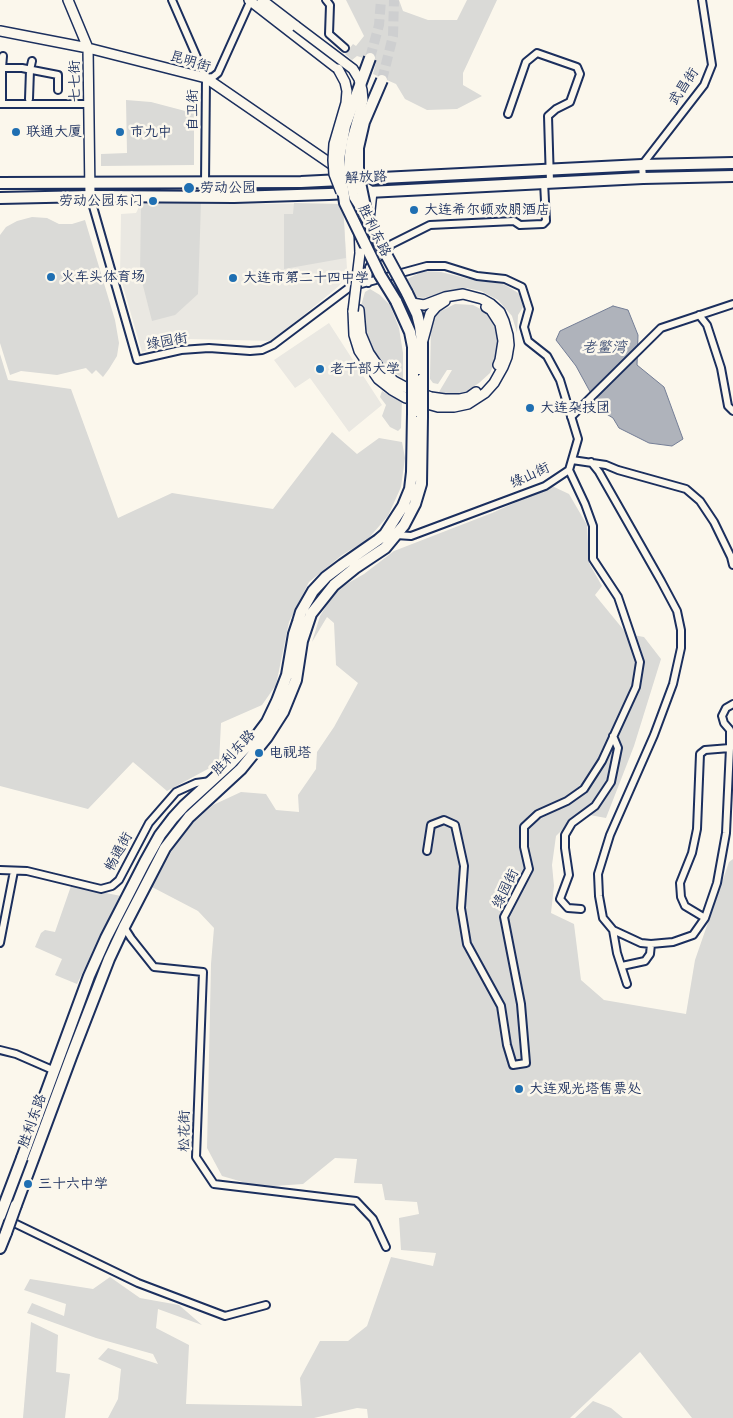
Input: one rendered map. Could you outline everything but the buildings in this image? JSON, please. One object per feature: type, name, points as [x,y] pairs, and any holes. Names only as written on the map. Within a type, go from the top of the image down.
[{"type":"main road","name":"七七街","points":[[68,0],[88,48],[90,196]]},
{"type":"main road","points":[[262,0],[353,69],[360,79],[363,100],[351,143],[349,172],[354,197],[368,221]]},
{"type":"main road","points":[[249,1],[300,38],[338,69],[345,82],[347,91],[346,103],[334,144],[333,160],[334,174],[345,203]]},
{"type":"main road","name":"昆明街","points":[[0,32],[88,48],[206,78],[372,192]]},
{"type":"main road","name":"胜利东路","points":[[0,1248],[71,1057],[110,959],[124,927],[165,848],[189,817],[241,768],[267,737],[283,712],[296,680],[302,641],[311,614],[334,584],[385,548],[404,525],[415,504],[421,484],[417,415],[412,374],[413,347],[410,332],[345,203],[340,175],[341,144],[345,126],[370,58]]},
{"type":"main road","name":"胜利东路","points":[[382,80],[364,122],[358,148],[358,173],[368,221],[417,314],[422,343],[422,379],[417,415]]},
{"type":"main road","name":"解放路","points":[[0,183],[301,182],[549,169],[733,163]]},
{"type":"main road","name":"解放路","points":[[0,198],[90,196],[234,197],[372,192],[547,182],[733,176]]},
{"type":"main road","points":[[357,192],[362,254]]},
{"type":"main road","points":[[372,192],[362,254],[356,310],[354,336],[359,351],[378,379],[406,398],[438,407],[454,406],[468,404],[485,393],[494,383],[507,357],[508,334],[500,312],[482,299],[463,294],[445,297],[424,305],[412,303]]},
{"type":"main road","points":[[356,310],[361,334],[369,353],[380,369],[394,381],[431,397],[460,399],[469,397],[483,388],[493,376],[500,360],[503,341],[500,324],[491,310],[481,303],[462,298],[444,302],[430,314],[422,343]]},
{"type":"main road","points":[[0,1216],[97,958],[144,862],[173,818],[231,764],[267,722],[278,701],[287,675],[294,634],[313,591],[331,573],[385,534],[403,506],[410,490],[417,415]]},
{"type":"street","name":"自卫街","points":[[172,0],[206,78],[204,196]]},
{"type":"street","points":[[326,0],[330,5],[329,34],[345,48]]},
{"type":"street","name":"武昌街","points":[[642,165],[704,85],[712,65],[702,0]]},
{"type":"street","points":[[206,78],[213,77],[218,73],[249,1]]},
{"type":"street","points":[[368,283],[369,267],[392,244],[430,226],[514,221],[520,226],[543,224],[546,221],[549,169],[548,116],[556,109],[570,102],[580,74],[577,67],[537,53],[526,62],[508,114]]},
{"type":"street","points":[[3,56],[1,104],[88,104]]},
{"type":"street","points":[[29,99],[32,61]]},
{"type":"street","points":[[1,68],[30,70],[58,75],[58,90]]},
{"type":"street","points":[[642,165],[643,178]]},
{"type":"street","name":"绿园街","points":[[90,196],[137,360],[181,350],[209,348],[262,350],[273,345],[350,287]]},
{"type":"street","name":"绿山街","points":[[350,287],[427,266],[445,266],[477,276],[505,279],[522,287],[529,308],[524,327],[528,340],[547,356],[560,380],[578,439],[569,470],[545,486],[411,536],[396,535]]},
{"type":"street","points":[[571,417],[661,328],[733,304]]},
{"type":"street","points":[[699,315],[707,324],[721,368],[728,406],[733,411]]},
{"type":"street","points":[[572,460],[606,465],[686,489],[700,501],[714,522],[733,564]]},
{"type":"street","points":[[591,462],[661,581],[677,611],[681,630],[681,648],[672,684],[654,735],[610,835],[598,874],[603,918],[613,930],[641,943],[673,942],[693,935],[705,918],[717,883],[729,832],[732,730],[724,723],[722,716],[726,708],[733,704]]},
{"type":"street","name":"绿园街","points":[[427,851],[431,826],[444,820],[455,825],[464,866],[461,908],[467,944],[501,1006],[507,1045],[513,1065],[526,1064],[520,1004],[504,917],[529,869],[524,847],[524,827],[538,814],[567,802],[584,790],[602,761],[636,687],[640,662],[618,597],[593,560],[593,526],[569,470]]},
{"type":"street","points":[[581,909],[568,908],[560,899],[570,876],[564,835],[572,823],[595,806],[611,782],[618,748],[613,736]]},
{"type":"street","points":[[705,918],[685,906],[681,897],[680,883],[692,853],[697,829],[700,754],[705,750],[730,748]]},
{"type":"street","name":"畅通街","points":[[0,870],[27,871],[101,888],[112,886],[119,880],[149,823],[176,792],[196,782],[211,781]]},
{"type":"street","points":[[0,943],[14,871]]},
{"type":"street","name":"松花街","points":[[124,927],[154,967],[202,972],[196,1158],[214,1184],[356,1201],[373,1219],[386,1247]]},
{"type":"street","points":[[613,930],[617,953],[627,984]]},
{"type":"street","points":[[622,966],[645,960],[650,954],[651,944]]},
{"type":"street","points":[[0,1050],[16,1054],[55,1071]]},
{"type":"street","points":[[0,1216],[138,1283],[225,1316],[266,1305]]},
{"type":"shaded area","points":[[346,0],[399,0],[403,11],[428,20],[457,20],[467,0],[497,0],[463,73],[463,85],[482,96],[457,109],[427,110],[405,99],[396,84],[373,74],[376,62],[357,56],[352,60],[345,54],[353,44],[356,46],[364,36]]},
{"type":"shaded area","points":[[126,100],[151,102],[189,112],[194,110],[194,165],[101,166],[101,154],[127,153]]},
{"type":"shaded area","name":"大连市第二十四中学","points":[[141,203],[343,204],[347,269],[344,279],[339,286],[272,341],[190,339],[142,352],[120,276],[121,214],[136,213]]},
{"type":"shaded area","points":[[141,203],[201,203],[198,294],[175,315],[152,321],[140,274]]},
{"type":"shaded area","points":[[294,203],[343,204],[346,258],[284,269],[284,214],[293,214]]},
{"type":"shaded area","name":"火车头体育场","points":[[32,217],[47,218],[59,224],[72,224],[85,220],[115,320],[119,343],[117,356],[103,377],[96,370],[92,374],[86,368],[57,375],[21,371],[10,375],[0,343],[0,235],[6,227],[17,221]]},
{"type":"shaded area","points":[[424,271],[441,272],[469,279],[503,284],[521,295],[525,304],[518,315],[517,333],[512,316],[498,300],[481,291],[466,288],[449,290],[424,298],[416,297],[407,279]]},
{"type":"shaded area","points":[[370,289],[380,295],[390,305],[399,328],[403,353],[403,379],[385,365],[374,351],[364,329],[360,309],[365,292]]},
{"type":"shaded area","points":[[455,304],[473,305],[488,313],[496,328],[499,343],[497,357],[490,373],[464,393],[439,392],[452,370],[447,370],[438,384],[433,383],[430,379],[431,322],[437,313]]},
{"type":"shaded area","name":"老干部大学","points":[[329,323],[382,405],[349,432],[310,378],[295,388],[274,360]]},
{"type":"shaded area","points":[[0,354],[8,380],[71,389],[118,518],[172,493],[273,509],[332,432],[357,454],[379,438],[402,442],[405,458],[401,487],[388,516],[367,540],[342,555],[309,582],[289,622],[276,685],[262,705],[221,723],[219,763],[167,791],[133,762],[88,809],[0,786]]},
{"type":"shaded area","points":[[382,391],[402,400],[401,428],[398,431],[390,427],[382,416],[386,405],[380,397]]},
{"type":"shaded area","points":[[552,486],[569,494],[587,525],[589,563],[602,586],[595,595],[627,634],[644,637],[661,659],[634,746],[606,818],[579,813],[556,836],[552,865],[554,886],[551,913],[574,924],[581,980],[604,1000],[686,1014],[695,960],[729,862],[733,859],[733,1418],[692,1418],[640,1352],[570,1418],[368,1418],[367,1409],[357,1408],[314,1418],[108,1418],[118,1399],[121,1369],[98,1359],[108,1348],[158,1364],[153,1354],[96,1338],[27,1313],[32,1303],[64,1316],[66,1304],[24,1290],[30,1279],[93,1289],[110,1277],[140,1298],[179,1305],[202,1325],[158,1309],[156,1328],[189,1345],[186,1404],[302,1406],[300,1378],[320,1341],[348,1341],[367,1326],[391,1257],[433,1266],[436,1253],[401,1250],[399,1218],[419,1214],[417,1202],[385,1200],[382,1184],[354,1183],[357,1159],[335,1158],[303,1184],[260,1187],[222,1176],[207,1148],[211,964],[214,928],[198,911],[152,887],[175,845],[193,823],[213,805],[241,792],[266,794],[276,810],[299,812],[298,795],[316,769],[317,752],[334,727],[358,683],[336,665],[334,623],[327,617],[312,642],[320,616],[336,590],[364,574],[394,551],[492,513]]},
{"type":"shaded area","points":[[71,886],[121,896],[77,984],[55,975],[62,959],[35,947],[41,933],[45,930],[55,932]]},
{"type":"shaded area","points":[[31,1322],[58,1335],[56,1372],[70,1374],[65,1418],[23,1418]]},
{"type":"shaded area","points":[[593,1401],[611,1408],[623,1418],[575,1418]]},
{"type":"water","name":"老鳖湾","points":[[613,306],[628,310],[638,335],[637,365],[664,387],[683,439],[672,446],[649,443],[619,428],[613,418],[600,410],[576,366],[556,340],[560,331]]},
{"type":"tunnel","points":[[370,58],[379,25],[381,0]]},
{"type":"tunnel","points":[[382,80],[393,36],[394,0]]},
{"type":"place","name":"联通大厦","points":[[16,132]]},
{"type":"place","name":"市九中","points":[[120,132]]},
{"type":"place","name":"劳动公园","points":[[189,188]]},
{"type":"place","name":"劳动公园东门","points":[[153,201]]},
{"type":"place","name":"大连希尔顿欢朋酒店","points":[[414,210]]},
{"type":"place","name":"火车头体育场","points":[[51,277]]},
{"type":"place","name":"大连市第二十四中学","points":[[233,278]]},
{"type":"place","name":"老干部大学","points":[[320,369]]},
{"type":"place","name":"大连杂技团","points":[[530,408]]},
{"type":"place","name":"电视塔","points":[[259,753]]},
{"type":"place","name":"大连观光塔售票处","points":[[519,1089]]},
{"type":"place","name":"三十六中学","points":[[28,1184]]}]
